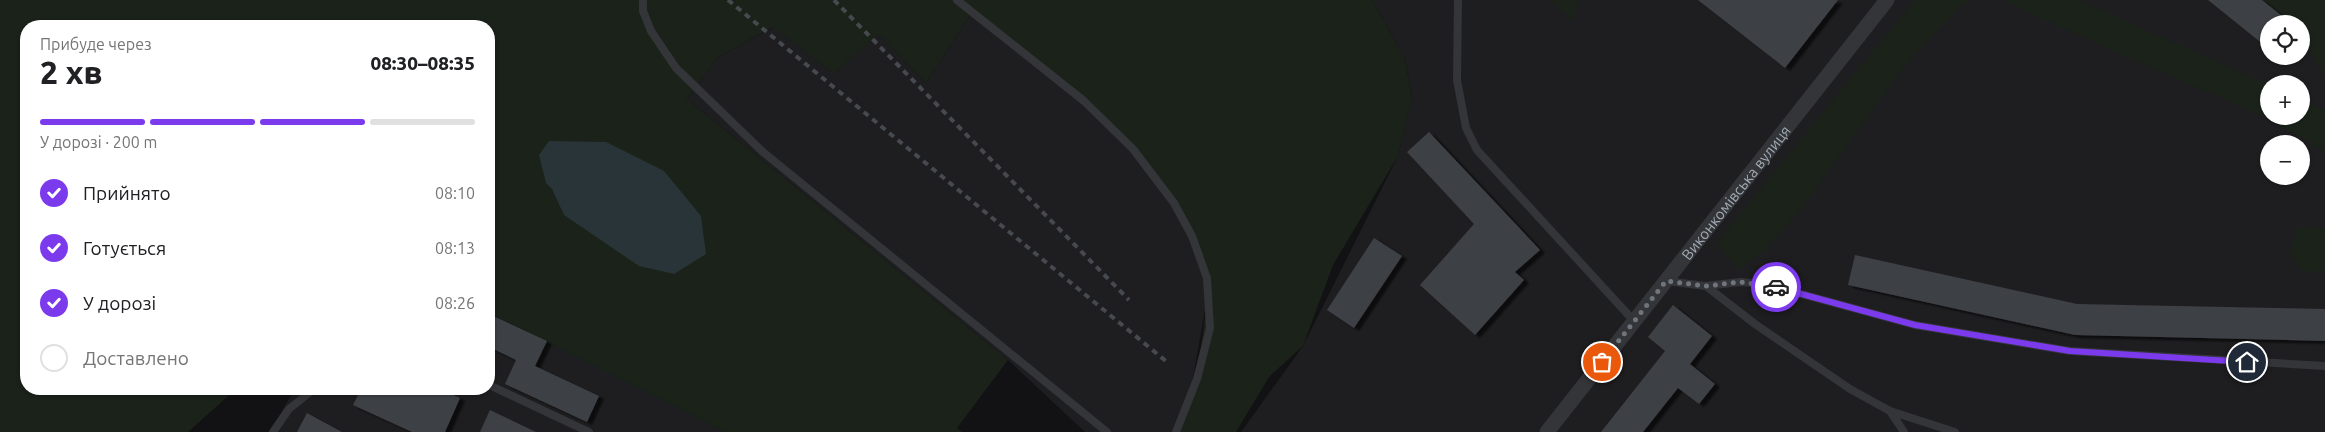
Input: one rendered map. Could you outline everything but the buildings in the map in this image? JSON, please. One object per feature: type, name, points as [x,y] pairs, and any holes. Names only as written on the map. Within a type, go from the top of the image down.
[{"type":"street","name":"Виконкомівська вулиця","points":[[1547,432],[1887,0]]},
{"type":"lane","points":[[643,0],[643,11],[651,31],[676,68],[763,152],[1107,432]]},
{"type":"lane","points":[[957,0],[1084,100],[1126,142],[1174,203],[1192,236],[1207,278],[1210,328],[1197,379],[1176,432]]},
{"type":"lane","points":[[1458,0],[1457,80],[1466,128],[1477,150],[1634,320]]},
{"type":"lane","points":[[1666,281],[1706,286],[1740,282],[1765,284],[1915,325],[2070,351],[2325,366]]},
{"type":"lane","points":[[1706,286],[1755,324],[1850,389],[1890,411],[1955,432]]},
{"type":"lane","points":[[495,388],[590,432]]},
{"type":"lane","points":[[273,432],[290,409],[307,395]]},
{"type":"lane","points":[[1890,411],[1904,432]]},
{"type":"shaded area","points":[[0,0],[1372,0],[1405,59],[1412,98],[1398,156],[1333,265],[1303,346],[1269,377],[1236,432],[1176,432],[1197,379],[1208,293],[1195,244],[1153,175],[1099,116],[972,12],[926,83],[879,34],[834,74],[773,27],[718,57],[687,99],[1008,360],[957,428],[962,432],[726,432],[495,316],[495,20],[20,20],[20,395],[229,395],[188,432],[0,432]]},
{"type":"shaded area","points":[[1372,0],[2325,0],[2325,432],[1241,432],[1303,346],[1398,156],[1412,97],[1405,59]]},
{"type":"shaded area","points":[[1549,0],[1579,0],[1573,21]]},
{"type":"shaded area","points":[[1915,0],[1974,0],[1959,8],[1906,64],[1802,208],[1763,252],[1737,269],[1717,242]]},
{"type":"shaded area","points":[[2004,0],[2079,0],[2260,81],[2260,115],[2099,45]]},
{"type":"shaded area","points":[[2262,0],[2325,0],[2325,78],[2310,52],[2310,15],[2281,15]]},
{"type":"shaded area","points":[[972,12],[1099,116],[1153,175],[1192,236],[1208,293],[1193,378],[1174,432],[1085,432],[1008,360],[687,99],[718,57],[774,27],[834,74],[879,33],[926,83]]},
{"type":"shaded area","points":[[2310,103],[2325,110],[2325,152],[2310,143],[2310,135],[2296,135],[2279,125],[2310,125]]},
{"type":"shaded area","points":[[549,141],[606,142],[664,171],[701,216],[706,254],[674,274],[639,266],[564,215],[552,189],[546,183],[539,155]]},
{"type":"shaded area","points":[[2299,227],[2325,228],[2325,272],[2303,271],[2289,253]]},
{"type":"shaded area","points":[[495,316],[726,432],[270,432],[292,395],[495,395]]},
{"type":"railway","points":[[728,0],[1167,362]]},
{"type":"railway","points":[[834,0],[1129,300]]},
{"type":"way so far","points":[[1602,362],[1666,281],[1706,286],[1740,282],[1776,287]]},
{"type":"route","points":[[1776,287],[1915,325],[2070,351],[2247,362]]}]
